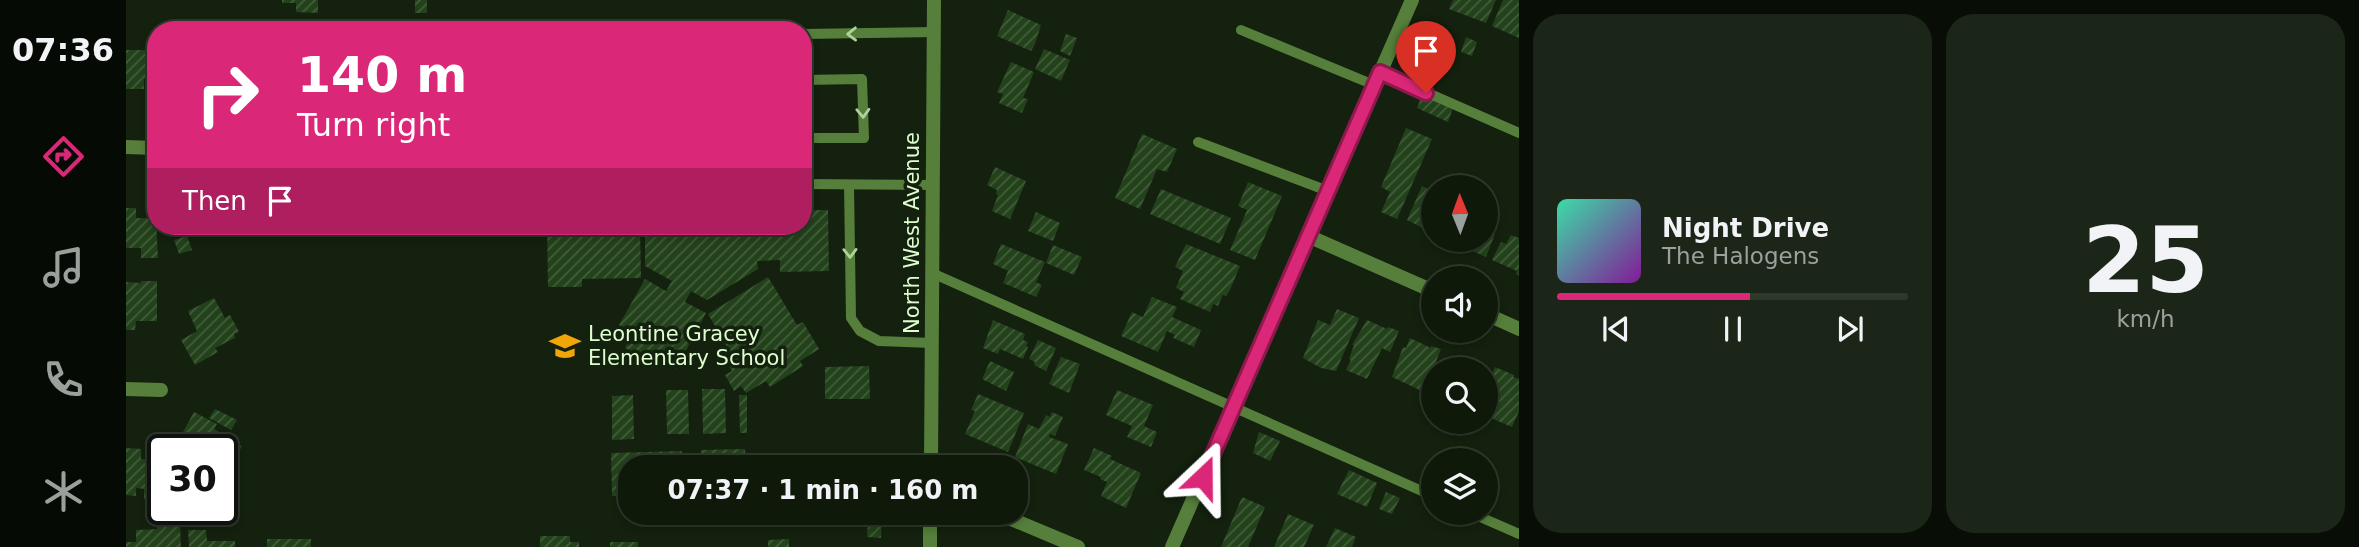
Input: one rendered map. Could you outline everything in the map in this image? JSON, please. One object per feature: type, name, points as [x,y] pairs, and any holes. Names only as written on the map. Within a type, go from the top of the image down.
[{"type":"street","name":"North West Avenue","points":[[931,455],[934,0]]},
{"type":"street","points":[[1172,547],[1412,0]]},
{"type":"street","points":[[126,147],[147,148]]},
{"type":"street","points":[[1308,236],[1421,286]]},
{"type":"street","points":[[1498,319],[1519,329]]},
{"type":"street","points":[[126,389],[160,390]]},
{"type":"street","points":[[930,525],[930,547]]},
{"type":"street","points":[[1026,525],[1078,547]]},
{"type":"lane","points":[[1241,30],[1519,133]]},
{"type":"lane","points":[[812,34],[934,32]]},
{"type":"lane","points":[[812,80],[862,79],[864,138],[812,138]]},
{"type":"lane","points":[[1198,142],[1328,191]]},
{"type":"lane","points":[[812,184],[933,185]]},
{"type":"lane","points":[[849,185],[851,318],[860,331],[879,341],[932,343]]},
{"type":"lane","points":[[932,273],[1421,491]]},
{"type":"lane","points":[[1498,525],[1519,534]]},
{"type":"building","points":[[282,0],[318,0],[318,13],[296,12],[296,3],[282,3]]},
{"type":"building","points":[[415,0],[427,0],[427,13],[415,13]]},
{"type":"building","points":[[1453,0],[1496,0],[1486,23],[1449,9]]},
{"type":"building","points":[[1503,0],[1519,0],[1519,38],[1492,26]]},
{"type":"building","points":[[1008,10],[1041,25],[1031,51],[997,36]]},
{"type":"building","points":[[1066,34],[1077,38],[1070,56],[1060,51]]},
{"type":"building","points":[[1466,37],[1477,42],[1472,56],[1461,52]]},
{"type":"building","points":[[1044,49],[1070,60],[1061,81],[1035,69]]},
{"type":"building","points":[[126,50],[147,50],[147,79],[144,79],[144,89],[126,89]]},
{"type":"building","points":[[1011,62],[1034,72],[1023,98],[1028,99],[1022,113],[999,103],[1003,94],[997,92]]},
{"type":"building","points":[[1422,95],[1453,108],[1448,122],[1417,108]]},
{"type":"building","points":[[1406,128],[1432,139],[1397,219],[1381,212],[1390,192],[1381,187]]},
{"type":"building","points":[[1142,134],[1177,149],[1167,172],[1157,169],[1140,209],[1115,198]]},
{"type":"building","points":[[995,167],[1026,181],[1010,219],[992,211],[998,195],[997,190],[987,185]]},
{"type":"building","points":[[1248,182],[1282,196],[1255,260],[1230,250],[1247,210],[1238,206]]},
{"type":"building","points":[[1421,188],[1421,227],[1407,220]]},
{"type":"building","points":[[1161,189],[1231,218],[1220,244],[1150,214]]},
{"type":"building","points":[[126,208],[136,208],[136,218],[147,218],[147,235],[157,235],[158,258],[141,258],[141,248],[126,248]]},
{"type":"building","points":[[812,210],[828,210],[829,271],[780,272],[780,260],[757,261],[758,269],[707,300],[691,291],[685,302],[706,313],[676,369],[664,362],[660,367],[625,348],[628,342],[614,334],[645,279],[666,291],[672,281],[645,266],[645,235],[812,235]]},
{"type":"building","points":[[1036,212],[1060,223],[1053,241],[1028,231]]},
{"type":"building","points":[[547,235],[640,235],[641,278],[582,279],[582,287],[548,287]]},
{"type":"building","points":[[1511,235],[1519,238],[1519,276],[1517,271],[1492,260],[1501,242],[1506,244]]},
{"type":"building","points":[[187,236],[192,250],[179,254],[174,240]]},
{"type":"building","points":[[1001,244],[1045,262],[1036,282],[1042,285],[1036,297],[1003,283],[1008,271],[993,264]]},
{"type":"building","points":[[1186,244],[1240,266],[1230,290],[1226,296],[1223,295],[1218,306],[1213,304],[1210,312],[1180,299],[1184,292],[1176,288],[1183,271],[1175,267]]},
{"type":"building","points":[[1053,245],[1082,257],[1074,275],[1046,263]]},
{"type":"building","points":[[1475,252],[1488,252],[1486,257]]},
{"type":"building","points":[[768,277],[797,325],[803,322],[819,349],[800,361],[803,366],[770,387],[766,381],[746,393],[741,386],[734,391],[725,375],[732,371],[729,366],[736,362],[708,314]]},
{"type":"building","points":[[157,281],[157,321],[136,321],[135,330],[126,330],[126,282]]},
{"type":"building","points":[[1152,297],[1177,307],[1172,317],[1201,330],[1194,347],[1173,338],[1175,335],[1167,331],[1158,352],[1121,336],[1132,312],[1143,317]]},
{"type":"building","points":[[214,298],[225,318],[230,315],[239,332],[234,334],[235,338],[215,348],[218,352],[195,365],[181,340],[197,331],[188,311]]},
{"type":"building","points":[[1337,309],[1359,318],[1336,371],[1321,368],[1303,358],[1318,320],[1330,325]]},
{"type":"building","points":[[993,320],[1025,334],[1023,340],[1028,342],[1028,347],[1023,359],[1000,349],[998,354],[983,348]]},
{"type":"building","points":[[1367,320],[1399,331],[1390,352],[1382,348],[1367,379],[1346,370],[1351,360],[1352,345]]},
{"type":"building","points":[[1410,338],[1431,348],[1441,349],[1438,357],[1421,357],[1421,391],[1392,377],[1403,347],[1406,348]]},
{"type":"building","points":[[1038,340],[1056,348],[1046,371],[1029,359]]},
{"type":"building","points":[[1061,357],[1080,364],[1069,393],[1049,384]]},
{"type":"building","points":[[990,361],[1014,372],[1006,391],[982,379]]},
{"type":"building","points":[[869,366],[870,399],[825,399],[825,367]]},
{"type":"building","points":[[1498,368],[1519,379],[1519,411],[1512,427],[1498,421]]},
{"type":"building","points":[[702,389],[725,389],[726,433],[703,434]]},
{"type":"building","points":[[666,390],[688,390],[689,434],[667,434]]},
{"type":"building","points":[[1117,390],[1153,405],[1144,426],[1157,432],[1151,447],[1127,437],[1132,426],[1106,415]]},
{"type":"building","points":[[978,394],[1024,413],[1008,452],[965,434],[975,411],[971,410]]},
{"type":"building","points":[[633,395],[634,439],[612,440],[612,396]]},
{"type":"building","points":[[739,395],[747,395],[747,433],[740,433]]},
{"type":"building","points":[[215,409],[237,420],[231,430],[209,418]]},
{"type":"building","points":[[194,412],[217,424],[214,429],[222,434],[187,434],[183,432]]},
{"type":"building","points":[[1052,412],[1063,417],[1055,436],[1050,434],[1049,437],[1068,444],[1056,474],[1028,462],[1028,455],[1016,455],[1028,424],[1039,429],[1046,415],[1050,417]]},
{"type":"building","points":[[1259,432],[1280,441],[1270,461],[1253,453]]},
{"type":"building","points":[[126,448],[141,449],[141,459],[147,459],[147,499],[144,499],[144,489],[136,488],[136,496],[126,495]]},
{"type":"building","points":[[1094,448],[1112,456],[1110,459],[1141,473],[1126,508],[1101,496],[1107,482],[1084,470]]},
{"type":"building","points":[[745,449],[745,455],[701,455],[701,450]]},
{"type":"building","points":[[682,451],[682,455],[618,455],[618,496],[612,496],[611,453]]},
{"type":"building","points":[[1349,470],[1377,483],[1367,507],[1337,494]]},
{"type":"building","points":[[1386,492],[1400,498],[1392,514],[1379,509]]},
{"type":"building","points":[[1242,497],[1265,507],[1248,547],[1221,547]]},
{"type":"building","points":[[1288,514],[1314,525],[1304,547],[1274,547]]},
{"type":"building","points":[[157,525],[180,525],[181,547],[126,547],[126,542],[136,542],[136,530],[157,529]]},
{"type":"building","points":[[868,525],[882,525],[881,538],[867,537]]},
{"type":"building","points":[[1335,528],[1356,537],[1352,547],[1326,547]]},
{"type":"building","points":[[188,530],[206,530],[207,541],[235,541],[235,547],[189,547]]},
{"type":"building","points":[[540,536],[570,536],[570,542],[579,542],[579,547],[540,547]]},
{"type":"building","points":[[267,539],[311,539],[311,547],[267,547]]},
{"type":"building","points":[[789,539],[789,547],[768,547],[768,540]]},
{"type":"building","points":[[610,542],[638,542],[638,547],[610,547]]},
{"type":"place","name":"Leontine Gracey Elementary School","points":[[565,346]]},
{"type":"route","points":[[1203,477],[1380,72],[1426,93]]}]
